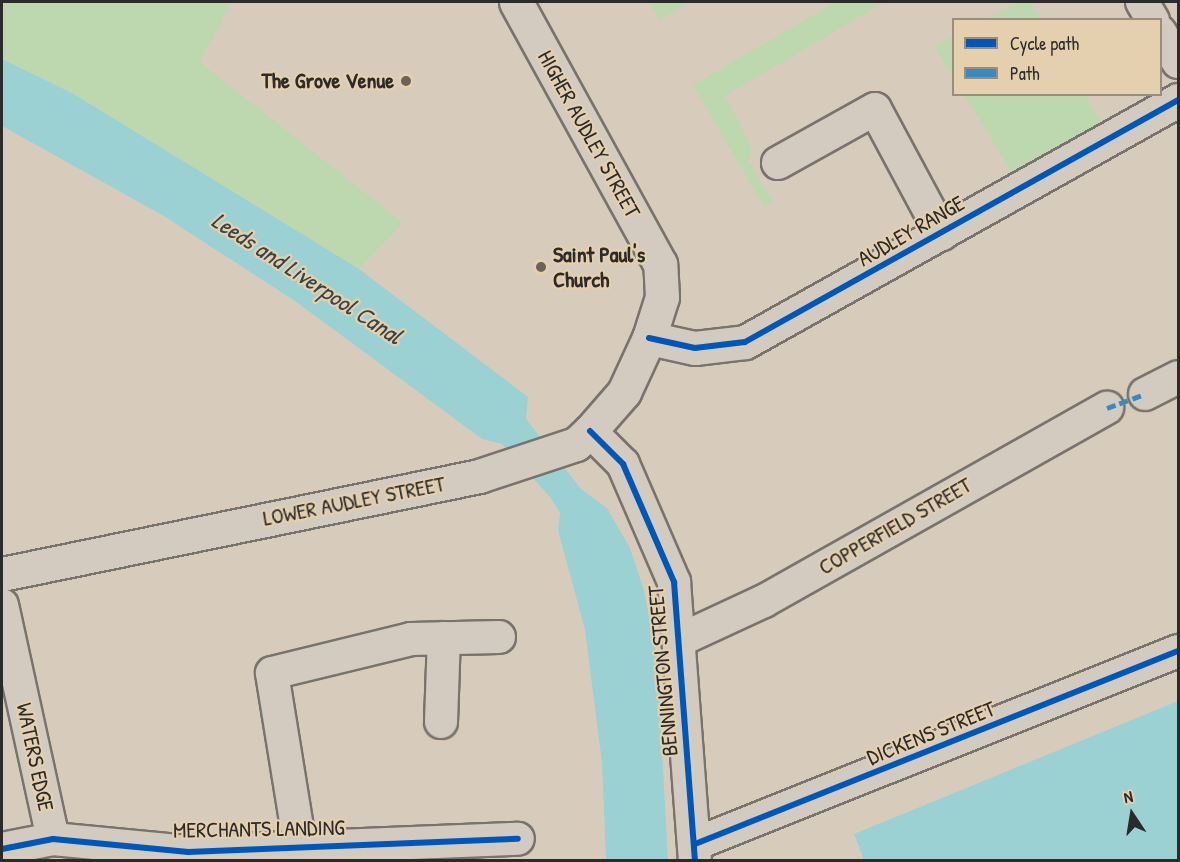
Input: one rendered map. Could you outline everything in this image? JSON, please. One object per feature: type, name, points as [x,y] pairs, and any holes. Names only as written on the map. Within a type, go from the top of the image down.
[{"type":"main road","name":"HIGHER AUDLEY STREET","points":[[516,2],[660,264],[662,297],[649,338]]},
{"type":"main road","name":"AUDLEY RANGE","points":[[649,338],[695,348],[745,342],[1179,100]]},
{"type":"main road","points":[[583,438],[624,392],[649,338]]},
{"type":"main road","name":"LOWER AUDLEY STREET","points":[[2,574],[479,476],[583,438]]},
{"type":"street","points":[[1142,2],[1152,18]]},
{"type":"street","points":[[1162,34],[1179,62]]},
{"type":"street","points":[[778,164],[875,109],[942,234]]},
{"type":"street","points":[[1145,394],[1179,377]]},
{"type":"street","name":"COPPERFIELD STREET","points":[[682,639],[764,601],[1107,408]]},
{"type":"street","name":"BENNINGTON STREET","points":[[583,438],[623,464],[652,520],[674,582],[682,639],[695,852]]},
{"type":"street","name":"WATERS EDGE","points":[[2,605],[53,839]]},
{"type":"street","points":[[300,846],[272,673],[393,643],[444,638],[499,637]]},
{"type":"street","points":[[441,722],[444,638]]},
{"type":"street","name":"DICKENS STREET","points":[[695,852],[1179,651]]},
{"type":"street","name":"MERCHANTS LANDING","points":[[2,849],[53,839],[188,856],[300,846],[438,852],[518,839]]},
{"type":"green space","points":[[2,2],[232,2],[200,62],[403,223],[359,269],[72,93],[2,59]]},
{"type":"green space","points":[[648,2],[691,2],[660,20]]},
{"type":"green space","points":[[835,2],[885,2],[725,96],[752,148],[748,160],[773,202],[764,207],[693,85]]},
{"type":"green space","points":[[1019,2],[1031,2],[1040,18],[987,18]]},
{"type":"green space","points":[[952,37],[952,76],[934,46]]},
{"type":"green space","points":[[965,96],[1086,96],[1111,138],[1022,189]]},
{"type":"water","name":"Leeds and Liverpool Canal","points":[[2,59],[72,93],[359,269],[528,397],[526,419],[581,489],[607,508],[630,548],[644,590],[657,657],[668,860],[606,860],[602,763],[585,630],[558,530],[560,513],[550,497],[502,444],[482,439],[295,301],[162,215],[2,126]]},
{"type":"water","points":[[1178,701],[1178,860],[864,860],[854,834]]},
{"type":"marked path","points":[[1107,408],[1145,394]]},
{"type":"cycle path","points":[[649,338],[695,348],[745,342],[1178,100]]},
{"type":"cycle path","points":[[590,431],[623,464],[674,582],[695,860]]},
{"type":"cycle path","points":[[695,844],[1178,651]]},
{"type":"cycle path","points":[[2,849],[53,839],[188,852],[518,839]]},
{"type":"place","name":"The Grove Venue","points":[[406,81]]},
{"type":"place","name":"Saint Paul's Church","points":[[541,267]]}]
